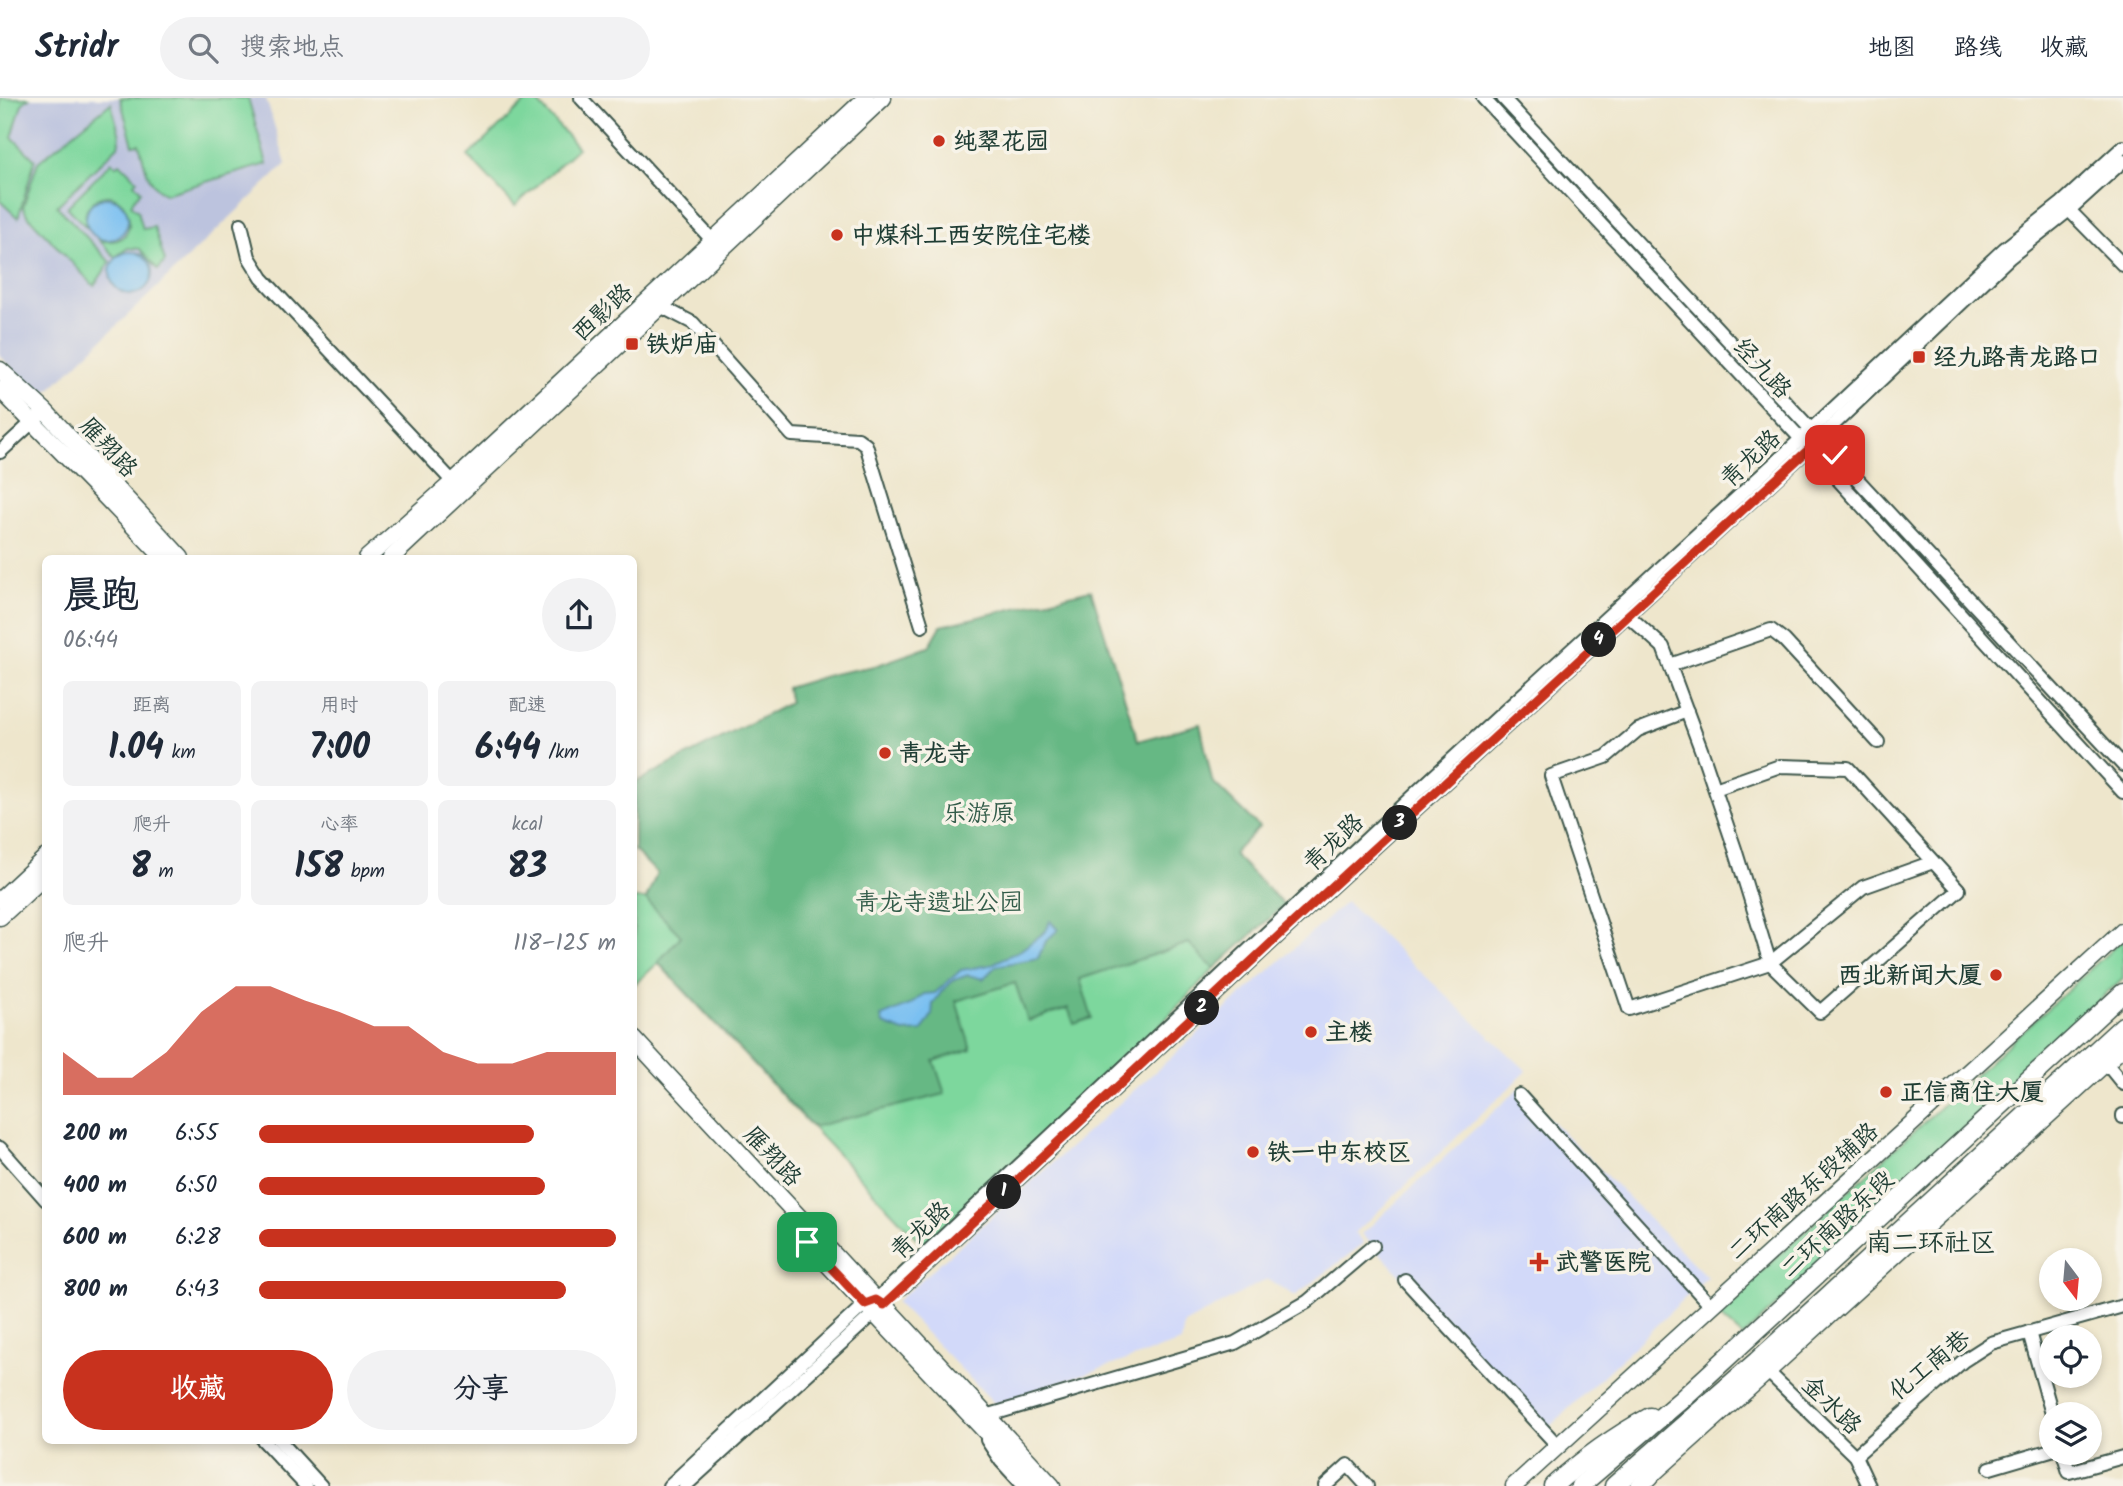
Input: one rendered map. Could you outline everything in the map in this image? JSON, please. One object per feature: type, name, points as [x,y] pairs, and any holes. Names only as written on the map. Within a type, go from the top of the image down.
[{"type":"highway","name":"二环南路东段","points":[[1580,1486],[1681,1400],[2123,993]]},
{"type":"highway","name":"二环南路东段","points":[[1614,1486],[1695,1414],[1762,1366],[2123,1026]]},
{"type":"highway","points":[[1553,1486],[1574,1466],[1625,1430],[1681,1400]]},
{"type":"highway","points":[[1644,1482],[1695,1414]]},
{"type":"main road","name":"西影路","points":[[370,555],[453,482],[866,98]]},
{"type":"main road","name":"西影路","points":[[394,555],[883,98]]},
{"type":"main road","name":"雁翔路","points":[[0,370],[161,555]]},
{"type":"main road","name":"雁翔路","points":[[0,389],[39,416],[178,555]]},
{"type":"main road","points":[[0,900],[42,861]]},
{"type":"main road","points":[[0,918],[42,879]]},
{"type":"main road","name":"二环南路东段辅路","points":[[1514,1486],[2123,931]]},
{"type":"main road","name":"雁翔路","points":[[637,1042],[981,1419],[1037,1486]]},
{"type":"main road","points":[[1644,1482],[1762,1366],[2123,1047]]},
{"type":"main road","name":"雁翔路","points":[[637,1056],[875,1305]]},
{"type":"main road","name":"雁翔路","points":[[981,1419],[1052,1486]]},
{"type":"street","points":[[581,98],[713,241]]},
{"type":"street","name":"经九路","points":[[1483,98],[1805,444],[2123,792]]},
{"type":"street","name":"经九路","points":[[1503,98],[2123,765]]},
{"type":"street","name":"青龙路","points":[[2066,206],[2123,146]]},
{"type":"street","name":"青龙路","points":[[685,1486],[875,1305],[1287,928],[1623,610],[1816,434],[2004,249],[2066,206],[2123,161]]},
{"type":"street","points":[[2066,206],[2123,265]]},
{"type":"street","points":[[241,224],[249,257],[262,278],[453,482]]},
{"type":"street","points":[[662,307],[693,323],[792,435],[858,439],[866,445],[922,626]]},
{"type":"street","points":[[0,452],[39,416]]},
{"type":"street","points":[[1623,610],[1663,647],[1715,789],[1770,962],[1820,1012],[1959,890],[1848,768],[1780,766],[1715,789]]},
{"type":"street","points":[[1670,665],[1771,630],[1784,640],[1878,742]]},
{"type":"street","points":[[1687,711],[1638,730],[1605,757],[1551,776],[1629,1009],[1770,962],[1863,887],[1933,862]]},
{"type":"street","points":[[2106,1063],[2123,1084]]},
{"type":"street","points":[[1519,1094],[1710,1306]]},
{"type":"street","points":[[0,1148],[42,1195]]},
{"type":"street","points":[[32,1183],[42,1192]]},
{"type":"street","points":[[1024,1486],[1001,1461],[981,1419],[1235,1343],[1307,1302],[1373,1246]]},
{"type":"street","points":[[1405,1280],[1559,1446]]},
{"type":"street","name":"青龙路","points":[[669,1486],[875,1305]]},
{"type":"street","name":"化工南巷","points":[[1855,1456],[1963,1361],[1991,1343],[2123,1306]]},
{"type":"street","points":[[2029,1332],[2049,1402]]},
{"type":"street","name":"金水路","points":[[1762,1366],[1855,1456],[1869,1486]]},
{"type":"street","points":[[267,1444],[306,1486]]},
{"type":"street","points":[[283,1444],[321,1486]]},
{"type":"street","points":[[1990,1468],[2039,1454]]},
{"type":"street","points":[[2102,1463],[2123,1457]]},
{"type":"street","points":[[1325,1486],[1348,1465],[1367,1486]]},
{"type":"street","points":[[2067,1465],[2069,1472],[2094,1465]]},
{"type":"shaded area","points":[[0,98],[266,98],[286,164],[40,399],[0,356]]},
{"type":"shaded area","name":"铁一中东校区","points":[[1346,902],[1527,1071],[1355,1233],[1364,1243],[1295,1296],[1267,1279],[1184,1324],[1181,1342],[995,1404],[896,1302]]},
{"type":"shaded area","name":"武警医院","points":[[1519,1088],[1707,1277],[1545,1431],[1362,1234]]},
{"type":"green space","points":[[0,98],[29,98],[22,104],[12,137],[35,160],[18,218],[0,201]]},
{"type":"green space","points":[[120,98],[248,98],[267,164],[165,194],[150,179],[139,144],[133,145]]},
{"type":"green space","points":[[530,98],[534,98],[578,148],[515,206],[468,156]]},
{"type":"green space","points":[[111,103],[120,136],[118,146],[57,206],[110,262],[94,286],[27,215],[23,207],[38,162]]},
{"type":"green space","points":[[112,162],[116,166],[120,163],[137,180],[134,183],[141,191],[131,205],[138,211],[143,229],[154,227],[165,261],[158,270],[140,249],[128,248],[115,257],[99,240],[115,241],[125,235],[129,226],[124,205],[116,198],[105,196],[90,205],[86,214],[87,228],[67,207]]},
{"type":"green space","name":"乐游原","points":[[1091,590],[1138,741],[1200,724],[1212,781],[1259,827],[1233,854],[1284,905],[1215,968],[1096,1091],[924,1246],[658,963],[637,982],[637,899],[646,899],[657,873],[637,853],[637,781],[790,703],[787,688],[833,674],[875,666],[929,647],[941,626]]},
{"type":"green space","name":"乐游原","points":[[1091,590],[1138,741],[1200,724],[1212,781],[1259,827],[1233,854],[1284,905],[1215,968],[1189,943],[1080,979],[1092,1018],[1074,1024],[1068,1008],[1028,1021],[1015,983],[956,1001],[971,1049],[934,1061],[945,1094],[813,1127],[658,962],[681,936],[646,900],[657,873],[637,853],[637,781],[790,703],[787,688],[833,674],[875,666],[929,647],[941,626]]},
{"type":"green space","points":[[2123,939],[2123,978],[1743,1337],[1716,1313]]},
{"type":"water","points":[[107,198],[122,204],[128,219],[122,234],[107,240],[92,234],[86,219],[92,204]]},
{"type":"water","points":[[131,252],[146,258],[152,273],[146,288],[131,294],[116,288],[110,273],[116,258]]},
{"type":"water","points":[[1050,921],[1058,930],[1046,941],[1038,958],[996,966],[983,979],[968,975],[954,980],[933,1004],[932,1015],[922,1031],[904,1032],[883,1024],[881,1017],[910,1005],[924,994],[935,993],[961,970],[990,965],[1021,950],[1046,931]]},
{"type":"place","name":"纯翠花园","points":[[939,141]]},
{"type":"place","name":"中煤科工西安院住宅楼","points":[[837,235]]},
{"type":"place","name":"铁炉庙","points":[[632,344]]},
{"type":"place","name":"经九路青龙路口","points":[[1919,357]]},
{"type":"place","name":"青龙寺","points":[[885,753]]},
{"type":"place","name":"西北新闻大厦","points":[[1996,975]]},
{"type":"place","name":"主楼","points":[[1311,1032]]},
{"type":"place","name":"正信商住大厦","points":[[1886,1092]]},
{"type":"place","name":"铁一中东校区","points":[[1253,1152]]},
{"type":"place","name":"武警医院","points":[[1539,1262]]},
{"type":"district","name":"南二环社区","points":[[1931,1242]]},
{"type":"route","points":[[807,1242],[865,1304],[876,1300],[884,1305],[1287,928],[1820,439],[1835,455]]},
{"type":"park label","name":"青龙寺遗址公园","points":[[939,902]]}]
